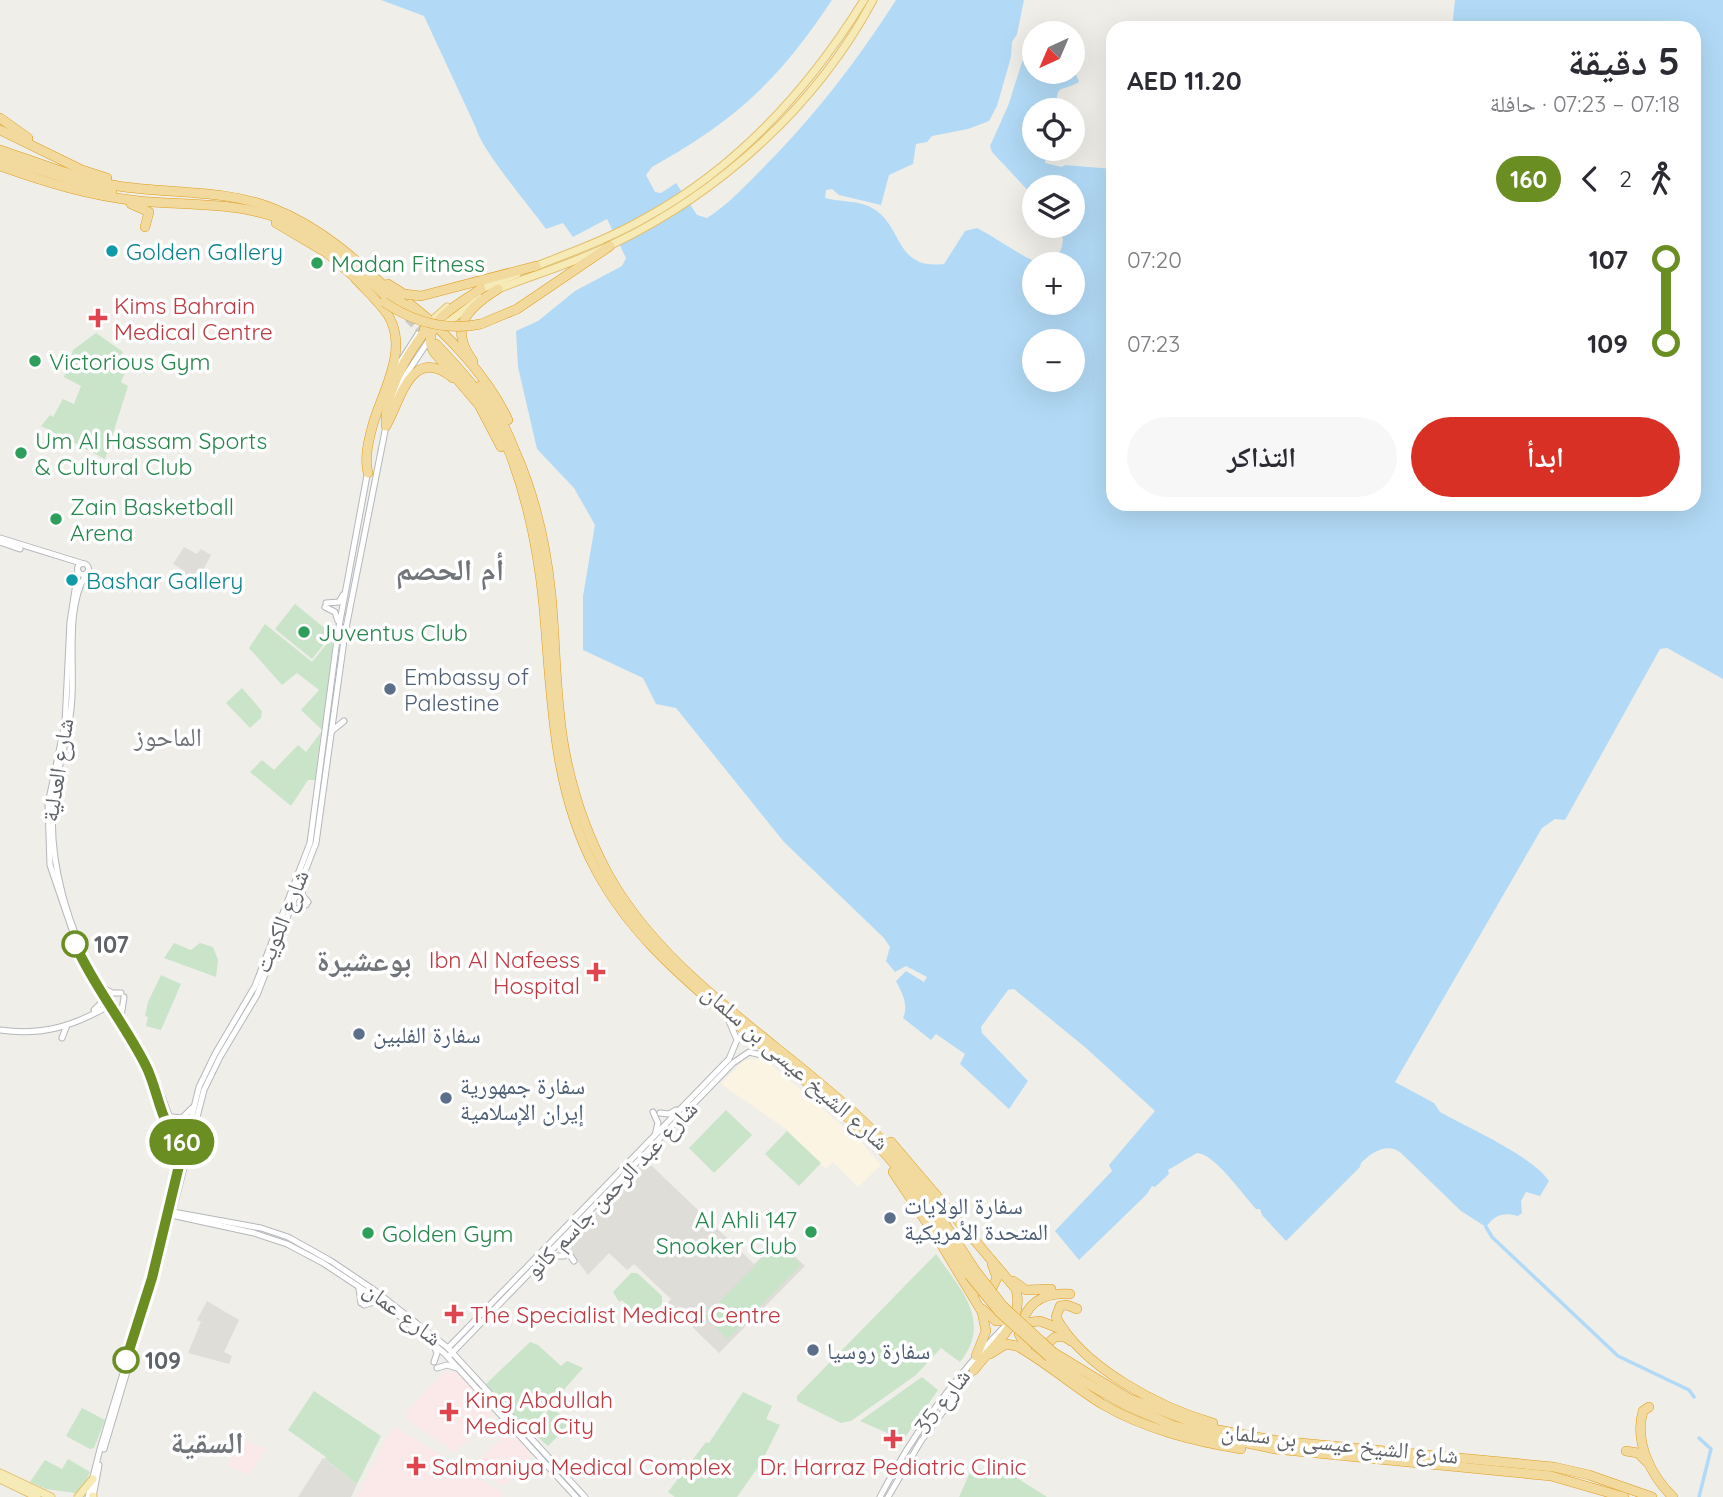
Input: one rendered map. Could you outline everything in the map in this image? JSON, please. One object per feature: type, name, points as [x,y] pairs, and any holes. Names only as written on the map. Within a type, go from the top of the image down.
[{"type":"highway","points":[[0,118],[65,161]]},
{"type":"highway","points":[[0,130],[65,161],[142,189]]},
{"type":"highway","points":[[0,150],[83,177],[142,189],[220,196],[259,209],[294,225],[330,247],[410,315]]},
{"type":"highway","points":[[0,158],[83,185],[162,202]]},
{"type":"highway","points":[[0,166],[66,188],[147,210],[150,218],[145,227]]},
{"type":"highway","points":[[95,195],[259,209],[297,215],[344,244],[384,281],[495,395]]},
{"type":"highway","points":[[259,209],[316,245],[405,315],[443,326],[463,327],[492,321],[531,299],[608,242]]},
{"type":"highway","points":[[384,281],[404,294],[421,296],[536,266]]},
{"type":"highway","points":[[355,278],[383,309],[392,324],[397,351],[371,432],[366,464],[368,473]]},
{"type":"highway","points":[[386,426],[386,414],[400,370],[430,331],[481,289]]},
{"type":"highway","points":[[498,289],[469,309],[462,330],[469,355],[495,395],[513,430],[531,488]]},
{"type":"highway","points":[[430,331],[434,352],[466,388],[484,414],[521,493]]},
{"type":"highway","name":"شارع الشيخ عيسى بن سلمان","points":[[430,331],[490,398],[531,488],[549,580],[564,744],[578,802],[601,860],[626,903],[675,961],[846,1106],[901,1161],[972,1273]]},
{"type":"highway","name":"شارع الشيخ عيسى بن سلمان","points":[[430,331],[495,418],[509,452],[535,550],[556,755],[573,822],[597,873],[629,921],[679,976],[880,1148],[918,1194],[999,1312],[1048,1357],[1099,1391],[1148,1416],[1204,1434],[1277,1445],[1551,1476],[1624,1497]]},
{"type":"highway","points":[[386,426],[408,381],[416,372],[427,368],[441,370],[451,377],[484,414]]},
{"type":"highway","points":[[846,1106],[864,1117],[902,1153],[1006,1275],[1026,1290],[1051,1289]]},
{"type":"highway","points":[[856,1127],[897,1177],[976,1303],[986,1331],[976,1356]]},
{"type":"highway","points":[[955,1268],[973,1290],[990,1292],[996,1284],[997,1275],[986,1254]]},
{"type":"highway","points":[[1006,1275],[1018,1296],[1021,1342],[1048,1357],[1063,1377]]},
{"type":"highway","points":[[974,1370],[1027,1309],[1044,1295],[1070,1294]]},
{"type":"highway","points":[[976,1303],[990,1318],[1050,1323],[1070,1336]]},
{"type":"highway","points":[[1077,1309],[1063,1305],[1056,1313],[1081,1348],[1120,1380],[1169,1407],[1277,1445]]},
{"type":"highway","points":[[1001,1330],[1018,1320]]},
{"type":"highway","points":[[1081,1348],[1060,1336],[1048,1343],[1046,1357],[1063,1377],[1103,1404],[1148,1426],[1204,1442],[1240,1449],[1277,1445]]},
{"type":"highway","points":[[988,1355],[1011,1344],[1048,1357]]},
{"type":"highway","points":[[1648,1407],[1642,1413],[1640,1432],[1651,1469]]},
{"type":"highway","name":"شارع الشيخ عيسى بن سلمان","points":[[1277,1445],[1554,1467],[1589,1475],[1652,1497]]},
{"type":"highway","points":[[1626,1451],[1638,1453],[1673,1497]]},
{"type":"main road","points":[[481,289],[536,266],[608,242],[690,189],[737,154],[785,108],[819,67],[864,0]]},
{"type":"main road","points":[[430,331],[498,289],[608,242],[695,197],[755,149],[808,95],[840,53],[873,0]]},
{"type":"main road","name":"شارع الكويت","points":[[92,1497],[93,1479],[178,1196],[194,1105],[207,1069],[255,986],[305,863],[314,824],[338,632],[376,429],[388,388],[402,356],[430,331]]},
{"type":"main road","name":"شارع الكويت","points":[[92,1497],[171,1214],[183,1149],[211,1073],[257,995],[302,884],[319,832],[352,593],[386,426]]},
{"type":"main road","points":[[0,540],[79,568],[86,574],[89,566],[79,568]]},
{"type":"main road","name":"شارع العدلية","points":[[79,568],[70,622],[65,723],[51,787],[47,825],[51,870],[75,944],[146,1067],[164,1117],[183,1149]]},
{"type":"main road","name":"شارع العدلية","points":[[86,574],[75,611],[72,704],[54,801],[52,832],[56,866],[82,950],[100,987]]},
{"type":"main road","points":[[338,632],[336,615],[325,605],[339,602],[347,586]]},
{"type":"main road","points":[[332,733],[342,718],[335,701]]},
{"type":"main road","points":[[51,787],[54,801]]},
{"type":"main road","points":[[289,915],[296,908],[307,904],[302,884]]},
{"type":"main road","points":[[15,1032],[49,1029],[95,1012],[118,1017],[122,995],[100,987]]},
{"type":"main road","points":[[95,1012],[101,999],[100,987]]},
{"type":"main road","points":[[0,1030],[23,1033],[47,1031],[68,1025],[110,1003]]},
{"type":"main road","name":"شارع عبد الرحمن جاسم كانو","points":[[448,1353],[465,1342],[735,1049],[737,1035],[724,1013]]},
{"type":"main road","name":"شارع العدلية","points":[[118,1017],[154,1074],[168,1114]]},
{"type":"main road","points":[[62,1038],[68,1025]]},
{"type":"main road","points":[[23,1033],[35,1039],[47,1031]]},
{"type":"main road","name":"شارع عبد الرحمن جاسم كانو","points":[[448,1353],[464,1334],[576,1228],[710,1084],[743,1054],[762,1053],[785,1066]]},
{"type":"main road","points":[[660,1113],[669,1114],[685,1104]]},
{"type":"main road","points":[[168,1114],[173,1119],[180,1119],[194,1105]]},
{"type":"main road","points":[[653,1112],[658,1123],[655,1136]]},
{"type":"main road","points":[[168,1114],[176,1125],[189,1133]]},
{"type":"main road","points":[[174,1131],[189,1133]]},
{"type":"main road","points":[[178,1196],[180,1208],[193,1215]]},
{"type":"main road","name":"شارع عمان","points":[[171,1214],[193,1215],[261,1228],[293,1240],[331,1261],[435,1336],[584,1497]]},
{"type":"main road","name":"شارع عمان","points":[[171,1214],[274,1239],[303,1251],[385,1304],[448,1353]]},
{"type":"main road","points":[[574,1261],[565,1244],[576,1228]]},
{"type":"main road","points":[[543,1258],[554,1254],[564,1256]]},
{"type":"main road","points":[[354,1284],[361,1294],[362,1304],[373,1301],[385,1304]]},
{"type":"main road","name":"شارع 35","points":[[888,1497],[921,1441],[974,1370],[1018,1320]]},
{"type":"main road","name":"شارع 35","points":[[880,1497],[934,1407],[1001,1330]]},
{"type":"main road","points":[[435,1336],[446,1341],[464,1334]]},
{"type":"main road","points":[[428,1338],[437,1353],[436,1365],[461,1366],[460,1352],[465,1342]]},
{"type":"main road","name":"شارع عمان","points":[[461,1366],[576,1497]]},
{"type":"main road","points":[[0,1473],[51,1497]]},
{"type":"main road","points":[[0,1479],[37,1497]]},
{"type":"main road","points":[[78,1497],[93,1479]]},
{"type":"shaded area","points":[[184,547],[197,554],[201,549],[211,555],[194,587],[179,582],[185,571],[173,564]]},
{"type":"shaded area","points":[[765,1059],[861,1142],[881,1165],[858,1187],[833,1162],[826,1169],[786,1129],[721,1084],[744,1060]]},
{"type":"shaded area","points":[[652,1166],[754,1264],[778,1240],[805,1266],[719,1353],[668,1303],[671,1299],[634,1264],[627,1270],[609,1253],[588,1275],[571,1252],[569,1241],[640,1167]]},
{"type":"shaded area","points":[[207,1301],[239,1320],[224,1352],[232,1356],[229,1364],[188,1353],[201,1322],[197,1320]]},
{"type":"shaded area","name":"King Abdullah Medical City","points":[[444,1372],[457,1372],[493,1413],[455,1453],[407,1419],[406,1412]]},
{"type":"shaded area","name":"Salmaniya Medical Complex","points":[[395,1427],[503,1493],[501,1497],[357,1497],[386,1439]]},
{"type":"shaded area","points":[[509,1430],[530,1453],[530,1460],[508,1483],[501,1485],[474,1466]]},
{"type":"shaded area","points":[[237,1439],[266,1448],[249,1474],[228,1467]]},
{"type":"shaded area","points":[[323,1458],[357,1484],[351,1497],[298,1497]]},
{"type":"green space","points":[[96,333],[123,352],[117,366],[125,372],[121,382],[128,386],[105,459],[41,426],[50,415],[53,417],[63,399],[74,404],[81,386],[64,377],[73,350]]},
{"type":"green space","name":"Juventus Club","points":[[295,604],[332,634],[312,659],[275,629]]},
{"type":"green space","points":[[265,624],[312,662],[334,635],[322,730],[301,710],[319,690],[297,673],[282,685],[249,648]]},
{"type":"green space","points":[[242,688],[262,711],[261,718],[250,728],[226,703]]},
{"type":"green space","points":[[321,732],[315,780],[308,780],[291,806],[250,772],[262,760],[274,770],[298,745],[306,752]]},
{"type":"green space","points":[[174,943],[191,950],[200,943],[213,947],[218,960],[216,977],[164,958]]},
{"type":"green space","points":[[161,975],[181,984],[161,1030],[146,1026],[148,1017],[145,1016],[148,1002]]},
{"type":"green space","points":[[726,1110],[752,1135],[714,1173],[689,1148]]},
{"type":"green space","points":[[787,1131],[821,1163],[799,1186],[765,1154]]},
{"type":"green space","points":[[778,1242],[801,1265],[728,1339],[705,1317]]},
{"type":"green space","points":[[936,1254],[963,1293],[973,1319],[974,1333],[960,1362],[941,1348],[916,1375],[851,1421],[841,1423],[797,1401],[797,1396]]},
{"type":"green space","points":[[631,1273],[637,1273],[662,1296],[662,1304],[645,1322],[622,1300],[619,1302],[613,1292]]},
{"type":"green space","points":[[530,1342],[538,1345],[561,1366],[567,1361],[583,1368],[530,1428],[526,1428],[486,1384]]},
{"type":"green space","points":[[922,1377],[938,1390],[903,1440],[860,1421]]},
{"type":"green space","points":[[314,1391],[381,1436],[357,1484],[325,1459],[326,1457],[288,1430]]},
{"type":"green space","points":[[743,1392],[772,1406],[766,1419],[780,1425],[761,1463],[737,1497],[675,1497],[668,1492],[706,1442],[709,1443]]},
{"type":"green space","points":[[552,1407],[570,1424],[548,1446],[530,1430]]},
{"type":"green space","points":[[82,1408],[105,1420],[94,1448],[90,1449],[66,1436]]},
{"type":"green space","points":[[68,1459],[90,1472],[83,1487],[75,1493],[46,1489],[30,1482],[45,1460],[62,1469]]},
{"type":"green space","points":[[1001,1468],[1047,1497],[959,1497],[971,1470]]},
{"type":"water","points":[[381,0],[832,0],[793,54],[754,96],[708,132],[652,167],[646,175],[655,192],[661,193],[676,183],[697,215],[707,218],[736,194],[801,128],[850,67],[896,0],[1024,0],[997,106],[989,121],[968,129],[932,136],[927,142],[916,144],[913,164],[889,175],[881,205],[839,195],[832,189],[826,190],[825,198],[862,204],[874,209],[890,226],[908,254],[928,264],[944,264],[965,231],[977,228],[1022,254],[1022,315],[1085,315],[1085,252],[1060,252],[1063,238],[1085,238],[1085,175],[1022,175],[1022,184],[992,152],[990,146],[1008,106],[1022,62],[1022,84],[1074,84],[1060,90],[1058,98],[1022,98],[1022,161],[1045,161],[1062,167],[1106,168],[1106,511],[1701,511],[1701,21],[1453,21],[1455,0],[1723,0],[1723,679],[1667,648],[1660,649],[1565,820],[1555,819],[1542,828],[1395,1082],[1434,1103],[1440,1112],[1529,1162],[1549,1181],[1540,1196],[1526,1192],[1521,1201],[1522,1213],[1518,1216],[1500,1216],[1486,1227],[1461,1211],[1401,1153],[1385,1148],[1365,1159],[1286,1241],[1220,1167],[1197,1153],[1168,1170],[1169,1174],[1155,1187],[1152,1186],[1079,1260],[1055,1231],[1112,1171],[1109,1165],[1155,1111],[1086,1048],[1014,989],[1008,990],[981,1027],[982,1033],[1028,1081],[1009,1109],[960,1064],[965,1054],[936,1034],[931,1040],[903,1018],[905,1004],[896,981],[906,971],[924,982],[927,977],[906,966],[895,972],[886,961],[890,947],[884,938],[784,842],[676,708],[656,704],[643,678],[583,650],[583,596],[595,525],[574,488],[537,449],[518,367],[516,331],[538,321],[575,291],[622,266],[626,258],[607,219],[573,237],[563,223],[546,229],[496,163],[480,137],[424,16]]},
{"type":"waterway","points":[[1486,1227],[1492,1237],[1618,1356],[1689,1390],[1694,1397]]},
{"type":"waterway","points":[[1699,1438],[1711,1449],[1699,1497]]},
{"type":"tunnel","points":[[408,318],[427,336]]},
{"type":"bus line","name":"160","points":[[75,944],[86,967],[142,1057],[153,1080],[164,1117],[181,1140],[183,1149],[152,1278],[126,1360]]},
{"type":"place","name":"Golden Gallery","points":[[112,251]]},
{"type":"place","name":"Madan Fitness","points":[[317,263]]},
{"type":"place","name":"Kims Bahrain Medical Centre","points":[[98,318]]},
{"type":"place","name":"Victorious Gym","points":[[35,361]]},
{"type":"place","name":"Um Al Hassam Sports & Cultural Club","points":[[21,453]]},
{"type":"place","name":"Zain Basketball Arena","points":[[56,519]]},
{"type":"place","name":"Bashar Gallery","points":[[72,580]]},
{"type":"place","name":"Juventus Club","points":[[304,632]]},
{"type":"place","name":"Embassy of Palestine","points":[[390,689]]},
{"type":"place","name":"107","points":[[75,944]]},
{"type":"place","name":"Ibn Al Nafeess Hospital","points":[[596,972]]},
{"type":"place","name":"سفارة الفلبين","points":[[359,1034]]},
{"type":"place","name":"سفارة جمهورية إيران الإسلامية","points":[[446,1098]]},
{"type":"place","name":"سفارة الولايات المتحدة الأمريكية","points":[[890,1218]]},
{"type":"place","name":"Al Ahli 147 Snooker Club","points":[[811,1232]]},
{"type":"place","name":"Golden Gym","points":[[368,1233]]},
{"type":"place","name":"The Specialist Medical Centre","points":[[454,1314]]},
{"type":"place","name":"سفارة روسيا","points":[[813,1350]]},
{"type":"place","name":"109","points":[[126,1360]]},
{"type":"place","name":"King Abdullah Medical City","points":[[449,1412]]},
{"type":"place","name":"Dr. Harraz Pediatric Clinic","points":[[893,1439]]},
{"type":"place","name":"Salmaniya Medical Complex","points":[[416,1466]]},
{"type":"district","name":"أم الحصم","points":[[450,569]]},
{"type":"district","name":"الماحوز","points":[[168,736]]},
{"type":"district","name":"بوعشيرة","points":[[364,960]]},
{"type":"district","name":"السقية","points":[[207,1442]]}]
